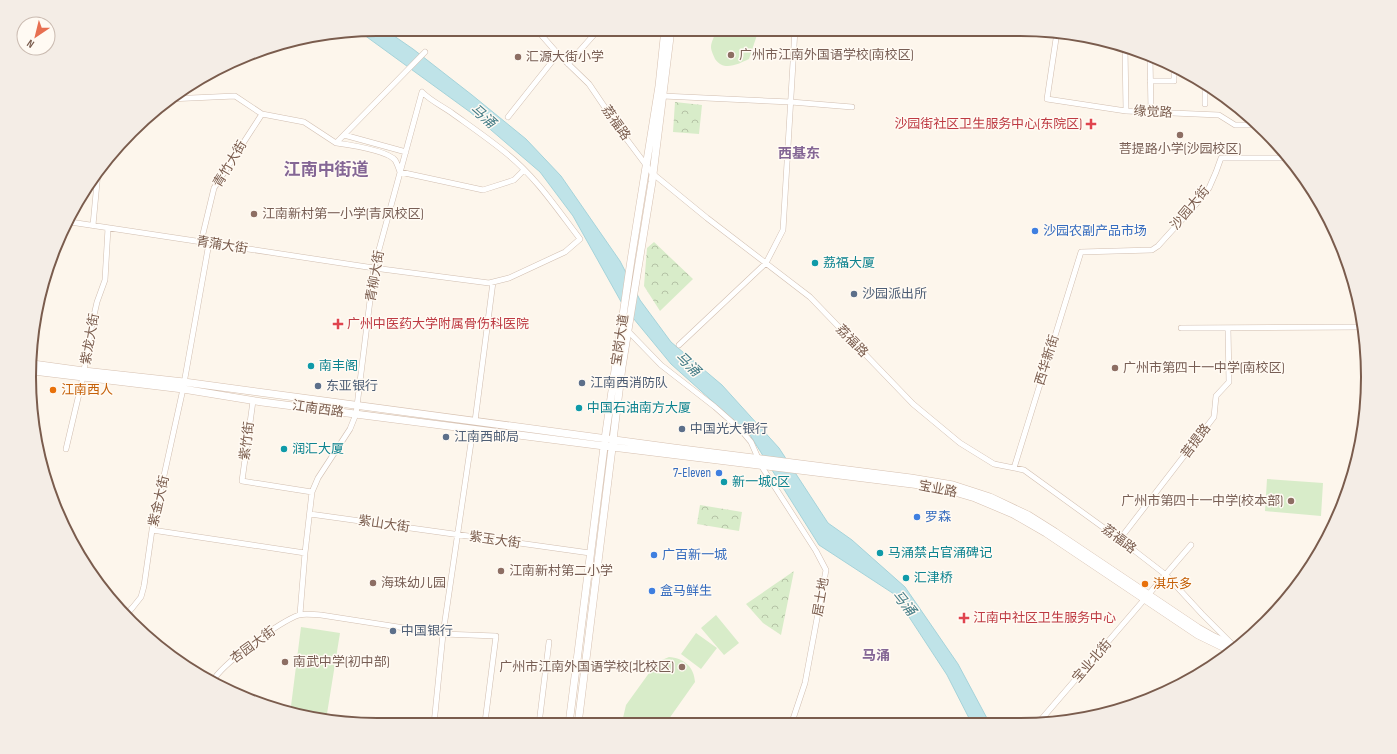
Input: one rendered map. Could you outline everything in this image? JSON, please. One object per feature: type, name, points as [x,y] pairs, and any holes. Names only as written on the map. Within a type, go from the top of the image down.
[{"type":"main road","name":"宝岗大道","points":[[579,718],[613,444],[619,368],[631,260],[659,86],[664,36]]},
{"type":"main road","name":"宝岗大道","points":[[570,718],[604,443],[628,331],[652,173],[670,36]]},
{"type":"main road","points":[[37,365],[83,374]]},
{"type":"main road","points":[[36,371],[83,374],[358,406],[475,421],[604,443]]},
{"type":"main road","name":"江南西路","points":[[184,386],[253,400],[356,414],[473,429],[604,443]]},
{"type":"main road","name":"宝业路","points":[[604,443],[761,462],[920,485],[951,491],[975,498],[1028,522],[1146,598],[1198,635],[1230,646]]},
{"type":"street","name":"荔福路","points":[[542,36],[588,84],[652,173],[707,218],[810,297],[913,404],[960,443],[994,464],[1024,470],[1120,539],[1166,575],[1231,645]]},
{"type":"street","points":[[568,64],[594,36]]},
{"type":"street","points":[[679,345],[766,263],[783,230],[795,36]]},
{"type":"street","name":"缘觉路","points":[[1057,38],[1046,99],[1126,111],[1219,115],[1235,125],[1249,125]]},
{"type":"street","points":[[336,143],[425,52]]},
{"type":"street","points":[[1125,53],[1126,111]]},
{"type":"street","points":[[508,117],[558,54]]},
{"type":"street","points":[[1150,62],[1150,112]]},
{"type":"street","points":[[1150,81],[1174,81],[1174,73]]},
{"type":"street","points":[[1205,91],[1205,104]]},
{"type":"street","name":"青柳大街","points":[[358,406],[374,268],[422,92],[429,99],[451,112],[507,154],[524,170]]},
{"type":"street","points":[[180,99],[235,96],[262,114],[304,122],[336,143],[358,146],[386,155],[395,160],[400,172],[483,190],[514,180],[524,170]]},
{"type":"street","points":[[663,96],[791,102],[852,107]]},
{"type":"street","name":"青竹大街","points":[[201,242],[214,188],[262,114]]},
{"type":"street","points":[[344,135],[406,152]]},
{"type":"street","name":"沙园大街","points":[[1081,252],[1152,250],[1158,246],[1209,188],[1221,158],[1281,158]]},
{"type":"street","name":"青蒲大街","points":[[73,222],[374,268],[489,283],[509,278],[565,252],[580,239],[542,189],[524,170]]},
{"type":"street","points":[[93,225],[97,182]]},
{"type":"street","name":"紫龙大街","points":[[66,449],[97,302],[105,280],[108,228]]},
{"type":"street","points":[[184,386],[209,243]]},
{"type":"street","name":"西华新街","points":[[1014,468],[1081,252]]},
{"type":"street","points":[[475,421],[493,282]]},
{"type":"street","points":[[1181,328],[1357,327]]},
{"type":"street","name":"菩提路","points":[[1120,539],[1214,417],[1216,396],[1229,382],[1228,328]]},
{"type":"street","name":"居士地","points":[[628,331],[661,365],[715,407],[752,442],[761,462],[816,551],[826,570],[805,683],[793,718]]},
{"type":"street","name":"紫金大街","points":[[130,611],[141,597],[144,586],[152,530],[184,386]]},
{"type":"street","name":"紫竹街","points":[[253,400],[242,481],[312,492]]},
{"type":"street","points":[[358,406],[350,429],[318,478],[312,492],[300,614],[321,615],[444,634],[496,636],[486,718]]},
{"type":"street","name":"紫玉大街","points":[[473,429],[458,534],[590,553]]},
{"type":"street","name":"紫山大街","points":[[310,514],[458,534]]},
{"type":"street","points":[[152,530],[305,553]]},
{"type":"street","points":[[435,718],[444,634],[458,534]]},
{"type":"street","name":"宝业北街","points":[[1044,717],[1191,545]]},
{"type":"street","name":"杏园大街","points":[[215,677],[234,658],[280,625],[300,614]]},
{"type":"street","points":[[540,718],[549,642]]},
{"type":"green space","points":[[714,36],[757,36],[749,59],[731,66],[723,65],[715,59],[711,47]]},
{"type":"green space","points":[[675,102],[702,105],[699,134],[673,132]]},
{"type":"green space","points":[[654,242],[693,279],[660,311],[644,286],[647,248]]},
{"type":"green space","points":[[1267,479],[1323,483],[1321,516],[1265,511]]},
{"type":"green space","points":[[700,505],[742,512],[739,531],[697,524]]},
{"type":"green space","points":[[794,571],[781,635],[763,623],[746,604]]},
{"type":"green space","points":[[716,615],[739,643],[724,655],[701,628]]},
{"type":"green space","points":[[301,627],[340,633],[327,714],[291,706]]},
{"type":"green space","points":[[696,633],[717,648],[701,669],[681,654]]},
{"type":"green space","points":[[669,657],[683,661],[690,667],[695,682],[670,718],[623,718],[626,705],[657,662]]},
{"type":"water","points":[[366,36],[394,36],[413,49],[526,139],[561,176],[620,261],[640,300],[671,342],[722,385],[779,448],[828,523],[852,540],[905,587],[958,664],[987,718],[969,718],[947,675],[894,594],[819,545],[750,435],[671,364],[624,307],[573,216],[540,172],[470,112]]},
{"type":"place","name":"广州市江南外国语学校(南校区)","points":[[731,55]]},
{"type":"place","name":"汇源大街小学","points":[[518,57]]},
{"type":"place","name":"沙园街社区卫生服务中心(东院区)","points":[[1091,124]]},
{"type":"place","name":"菩提路小学(沙园校区)","points":[[1180,135]]},
{"type":"place","name":"江南新村第一小学(青凤校区)","points":[[254,214]]},
{"type":"place","name":"沙园农副产品市场","points":[[1035,231]]},
{"type":"place","name":"荔福大厦","points":[[815,263]]},
{"type":"place","name":"沙园派出所","points":[[854,294]]},
{"type":"place","name":"广州中医药大学附属骨伤科医院","points":[[338,324]]},
{"type":"place","name":"南丰阁","points":[[311,366]]},
{"type":"place","name":"广州市第四十一中学(南校区)","points":[[1115,368]]},
{"type":"place","name":"江南西消防队","points":[[582,383]]},
{"type":"place","name":"东亚银行","points":[[318,386]]},
{"type":"place","name":"江南西人","points":[[53,390]]},
{"type":"place","name":"中国石油南方大厦","points":[[579,408]]},
{"type":"place","name":"中国光大银行","points":[[682,429]]},
{"type":"place","name":"江南西邮局","points":[[446,437]]},
{"type":"place","name":"润汇大厦","points":[[284,449]]},
{"type":"place","name":"7-Eleven","points":[[719,473]]},
{"type":"place","name":"新一城C区","points":[[724,482]]},
{"type":"place","name":"广州市第四十一中学(校本部)","points":[[1291,501]]},
{"type":"place","name":"罗森","points":[[917,517]]},
{"type":"place","name":"马涌禁占官涌碑记","points":[[880,553]]},
{"type":"place","name":"广百新一城","points":[[654,555]]},
{"type":"place","name":"江南新村第二小学","points":[[501,571]]},
{"type":"place","name":"汇津桥","points":[[906,578]]},
{"type":"place","name":"海珠幼儿园","points":[[373,583]]},
{"type":"place","name":"淇乐多","points":[[1145,584]]},
{"type":"place","name":"盒马鲜生","points":[[652,591]]},
{"type":"place","name":"江南中社区卫生服务中心","points":[[964,618]]},
{"type":"place","name":"中国银行","points":[[393,631]]},
{"type":"place","name":"南武中学(初中部)","points":[[285,662]]},
{"type":"place","name":"广州市江南外国语学校(北校区)","points":[[682,667]]},
{"type":"district","name":"西基东","points":[[799,153]]},
{"type":"district","name":"江南中街道","points":[[326,170]]},
{"type":"district","name":"马涌","points":[[876,655]]}]
